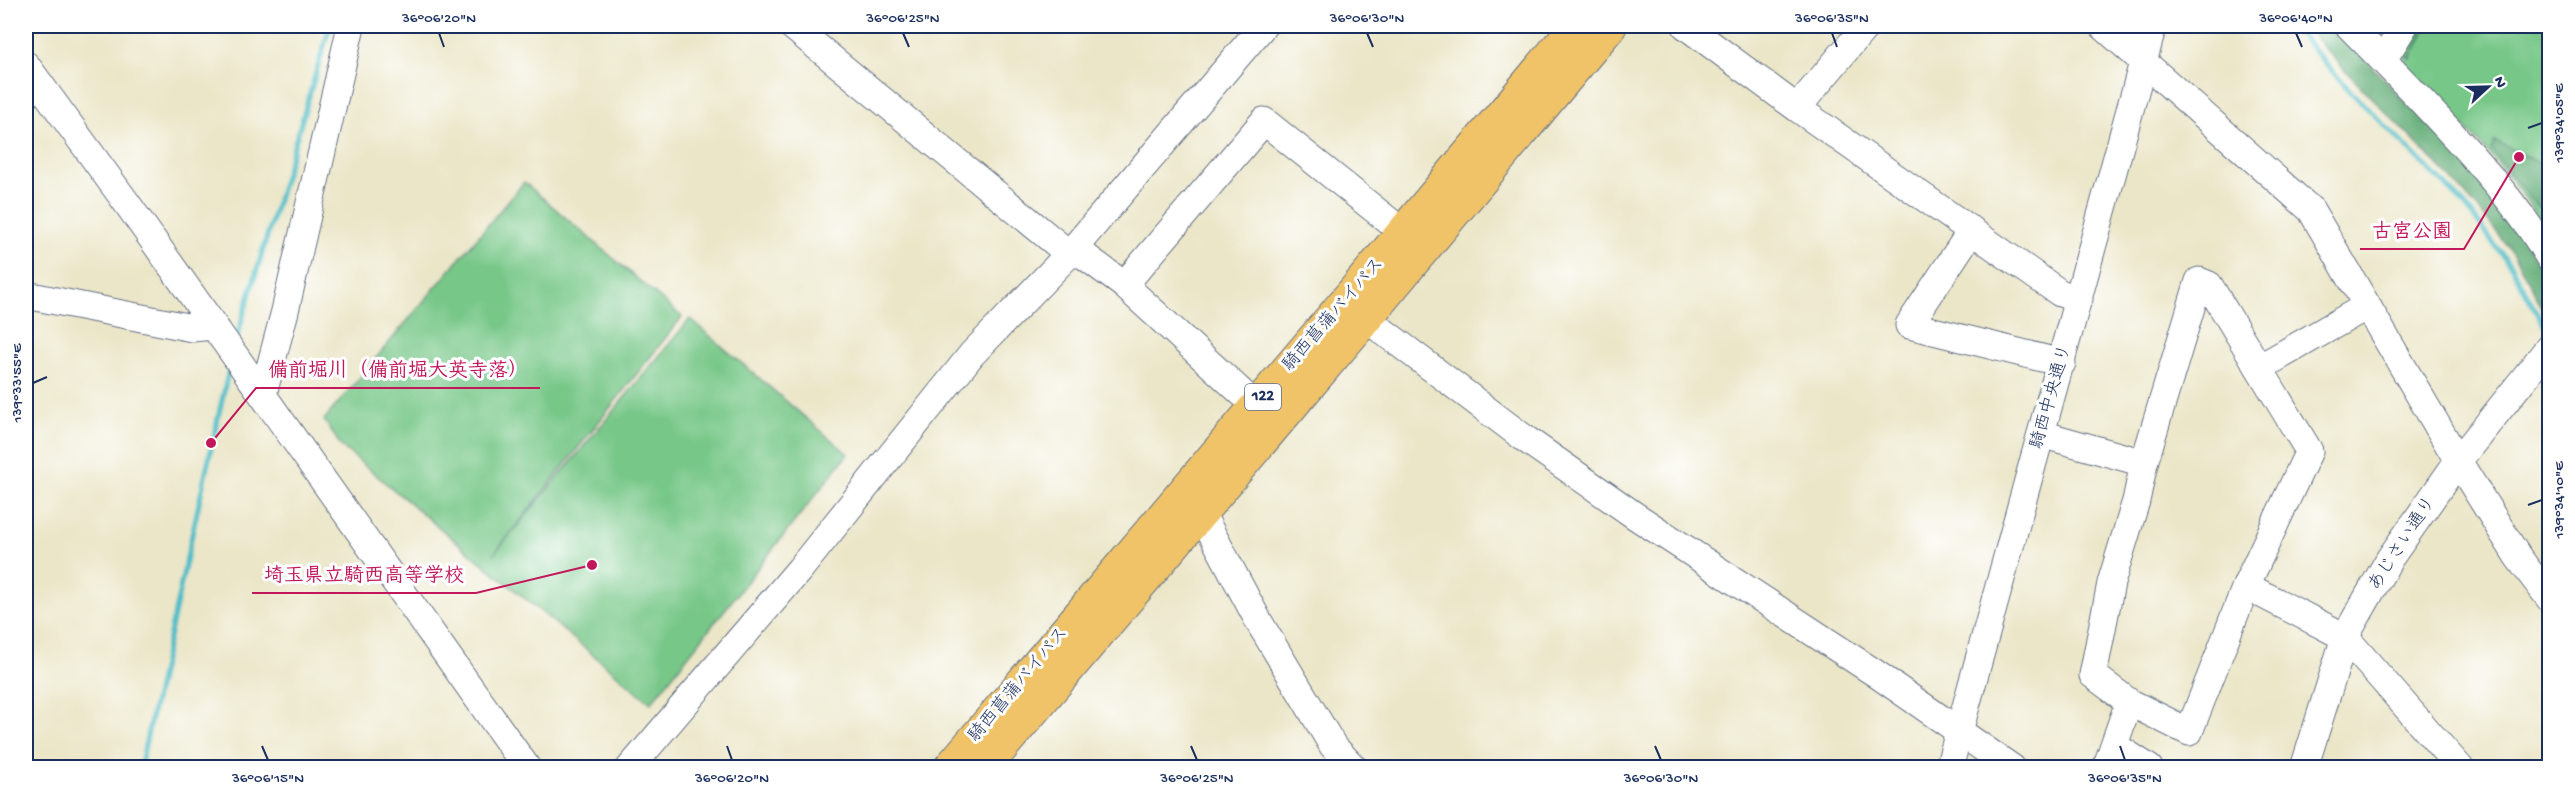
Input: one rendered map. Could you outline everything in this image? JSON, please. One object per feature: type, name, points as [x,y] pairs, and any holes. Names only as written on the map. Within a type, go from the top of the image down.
[{"type":"highway","name":"騎西菖蒲バイパス","points":[[984,768],[1200,511],[1355,311],[1404,233],[1576,26]]},
{"type":"highway","name":"騎西菖蒲バイパス","points":[[950,768],[1610,26]]},
{"type":"street","points":[[260,390],[288,300],[351,26]]},
{"type":"street","points":[[792,26],[1070,254],[1083,254],[1124,285],[1243,394]]},
{"type":"street","points":[[630,768],[800,569],[972,354],[1070,254],[1263,26]]},
{"type":"street","points":[[1686,26],[1797,108],[2060,293],[2079,299]]},
{"type":"street","points":[[1797,108],[1866,26]]},
{"type":"street","points":[[2103,26],[2311,210],[2458,461],[2518,557],[2550,599]]},
{"type":"street","name":"騎西中央通り","points":[[1949,768],[2153,26]]},
{"type":"street","points":[[2349,26],[2421,98],[2509,198],[2533,230],[2550,259]]},
{"type":"street","points":[[2384,60],[2404,26]]},
{"type":"street","points":[[26,65],[260,390],[527,768]]},
{"type":"street","points":[[1124,285],[1264,122],[1404,233]]},
{"type":"street","points":[[1972,230],[1909,325],[2061,363]]},
{"type":"street","points":[[2199,281],[2209,285],[2259,368],[2308,451],[2246,586],[2189,732],[2129,702],[2093,675],[2111,583],[2136,501],[2144,463],[2199,281]]},
{"type":"street","points":[[26,295],[192,328],[214,326]]},
{"type":"street","points":[[2259,368],[2367,306]]},
{"type":"street","points":[[1355,311],[1524,438],[1634,515],[1875,673],[2012,768]]},
{"type":"street","name":"あじさい通り","points":[[2304,768],[2345,637],[2390,558],[2458,461],[2546,350]]},
{"type":"street","points":[[2041,434],[2144,463]]},
{"type":"street","points":[[1200,511],[1259,622],[1333,746],[1352,767]]},
{"type":"street","points":[[2246,586],[2345,637],[2460,768]]},
{"type":"street","points":[[2129,702],[2110,757],[2149,768]]},
{"type":"green space","points":[[2305,26],[2333,26],[2484,183],[2517,226],[2549,283],[2549,300],[2542,307],[2513,254],[2485,217]]},
{"type":"green space","points":[[2414,26],[2549,26],[2549,235],[2527,201],[2501,168],[2407,65],[2400,49]]},
{"type":"green space","points":[[2418,26],[2427,26],[2411,59],[2401,51]]},
{"type":"green space","points":[[2495,141],[2549,168],[2549,208],[2538,207],[2491,150]]},
{"type":"green space","points":[[524,182],[682,317],[493,555],[690,319],[848,454],[651,703],[341,446],[324,420]]},
{"type":"waterway","points":[[236,340],[330,26]]},
{"type":"waterway","points":[[2292,26],[2352,93],[2464,204],[2511,266],[2550,336]]},
{"type":"waterway","points":[[140,768],[230,364]]},
{"type":"place","name":"古宮公園","points":[[2519,157]]},
{"type":"place","name":"備前堀川（備前堀大英寺落）","points":[[211,443]]},
{"type":"place","name":"埼玉県立騎西高等学校","points":[[592,565]]}]
